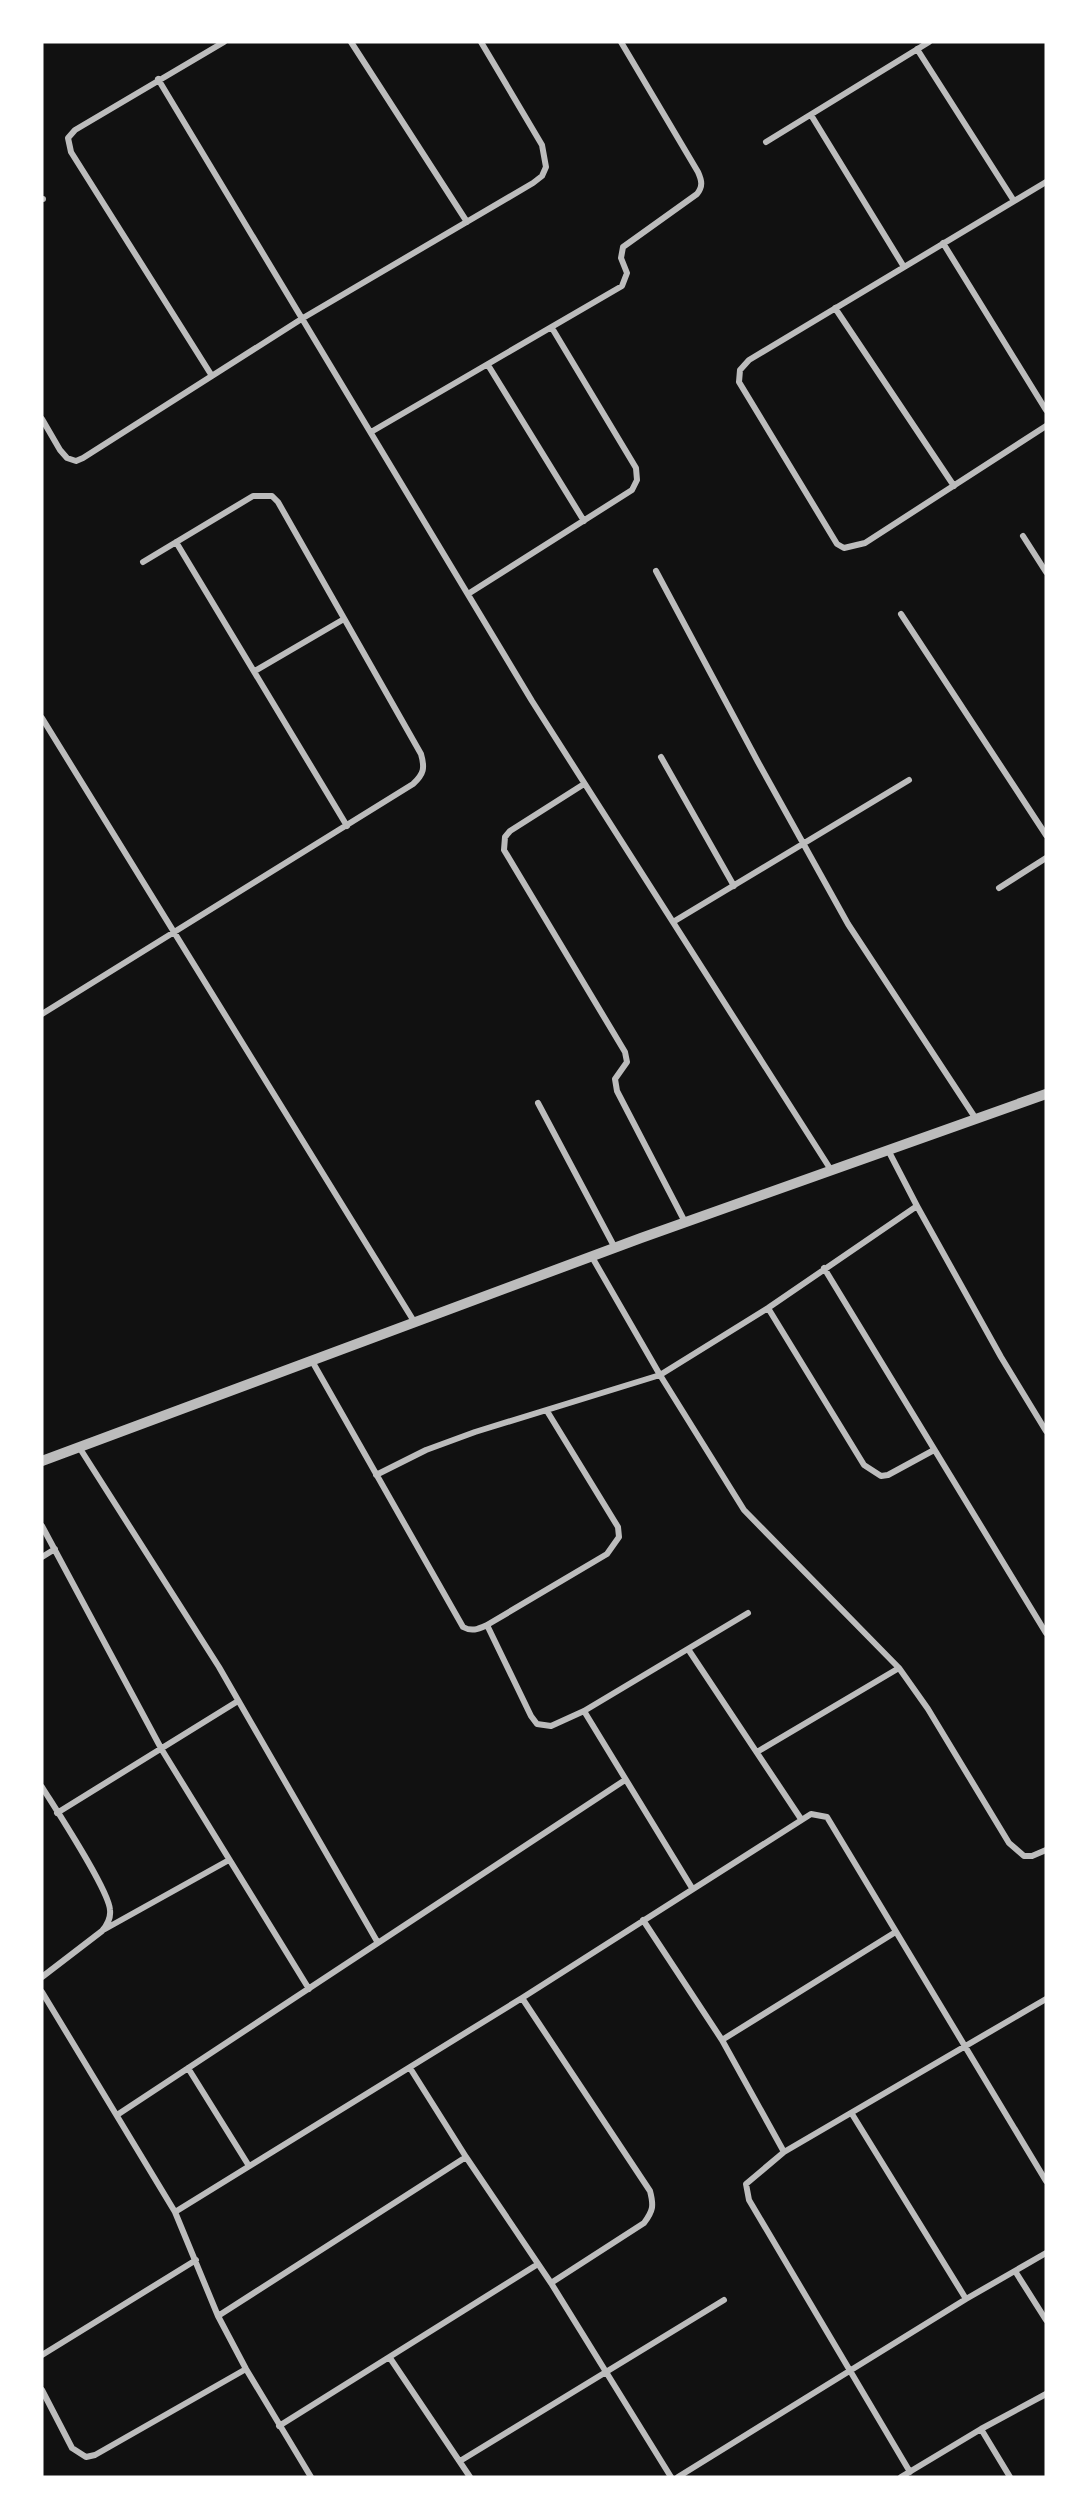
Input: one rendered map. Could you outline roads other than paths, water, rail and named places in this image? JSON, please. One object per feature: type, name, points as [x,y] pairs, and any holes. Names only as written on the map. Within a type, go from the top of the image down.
[{"type":"street","points":[[212,376],[68,144],[68,138],[75,130],[224,42]]},
{"type":"street","points":[[351,42],[467,222]]},
{"type":"street","points":[[42,419],[60,450],[67,458],[76,461],[303,318],[533,183],[546,167],[542,146],[481,42]]},
{"type":"street","points":[[371,432],[622,286],[627,273],[621,258],[623,247],[697,194],[701,188],[702,182],[698,172],[621,42]]},
{"type":"street","points":[[766,142],[929,42]]},
{"type":"street","points":[[917,49],[1014,201]]},
{"type":"street","points":[[158,79],[585,784],[831,1170]]},
{"type":"street","points":[[811,115],[904,267]]},
{"type":"street","points":[[1046,182],[749,360],[741,370],[739,382],[837,544],[849,549],[865,543],[1046,426]]},
{"type":"street","points":[[944,243],[1046,410]]},
{"type":"street","points":[[835,308],[954,486]]},
{"type":"street","points":[[468,594],[632,490],[637,480],[636,468],[552,328]]},
{"type":"street","points":[[488,365],[584,521]]},
{"type":"street","points":[[42,1014],[347,826],[413,784],[422,775],[424,765],[421,753],[278,502],[272,496],[253,496],[143,562]]},
{"type":"street","points":[[1023,536],[1046,572]]},
{"type":"street","points":[[177,542],[347,826]]},
{"type":"street","points":[[656,571],[848,924],[976,1119]]},
{"type":"street","points":[[901,614],[1046,835]]},
{"type":"street","points":[[255,671],[344,618]]},
{"type":"street","points":[[42,718],[415,1323]]},
{"type":"street","points":[[662,757],[734,886]]},
{"type":"street","points":[[673,922],[909,780]]},
{"type":"street","points":[[585,784],[510,831],[505,837],[504,850],[625,1052],[627,1062],[615,1079],[617,1091],[686,1222]]},
{"type":"street","points":[[999,888],[1046,858]]},
{"type":"street","points":[[42,1461],[686,1222],[1046,1094]]},
{"type":"street","points":[[538,1103],[615,1248]]},
{"type":"street","points":[[888,1150],[1001,1357],[1046,1431]]},
{"type":"street","points":[[376,1475],[451,1440],[660,1375],[768,1308],[917,1206]]},
{"type":"street","points":[[592,1257],[660,1375],[744,1510],[899,1668],[928,1709],[1009,1843],[1024,1856],[1032,1856],[1046,1850]]},
{"type":"street","points":[[824,1268],[1046,1633]]},
{"type":"street","points":[[768,1308],[864,1465],[881,1476],[888,1475],[934,1450]]},
{"type":"street","points":[[312,1361],[463,1627],[475,1630],[607,1554],[620,1537],[618,1527],[547,1411]]},
{"type":"street","points":[[79,1447],[238,1701],[378,1943]]},
{"type":"street","points":[[42,1526],[162,1750],[309,1989]]},
{"type":"street","points":[[42,1557],[55,1549]]},
{"type":"street","points":[[487,1625],[537,1724],[551,1726],[584,1711],[748,1613]]},
{"type":"street","points":[[688,1649],[801,1819]]},
{"type":"street","points":[[757,1752],[899,1668]]},
{"type":"street","points":[[57,1813],[238,1701]]},
{"type":"street","points":[[584,1711],[692,1888]]},
{"type":"street","points":[[117,2115],[625,1780]]},
{"type":"street","points":[[42,1787],[109,1904],[110,1916],[102,1931]]},
{"type":"street","points":[[175,2212],[522,1998],[811,1814],[827,1817],[894,1933],[1046,2181]]},
{"type":"street","points":[[42,1977],[102,1931],[229,1860]]},
{"type":"street","points":[[644,1920],[722,2040],[784,2152]]},
{"type":"street","points":[[722,2040],[894,1933]]},
{"type":"street","points":[[42,1992],[175,2212],[218,2316],[246,2369],[311,2477]]},
{"type":"street","points":[[522,1998],[650,2192],[653,2203],[653,2212],[644,2223],[551,2283]]},
{"type":"street","points":[[910,2472],[746,2194],[746,2184],[784,2152],[1046,1999]]},
{"type":"street","points":[[188,2068],[249,2166]]},
{"type":"street","points":[[410,2068],[466,2157],[551,2283],[671,2477]]},
{"type":"street","points":[[852,2114],[966,2299]]},
{"type":"street","points":[[218,2316],[466,2157]]},
{"type":"street","points":[[678,2477],[966,2299],[1046,2253]]},
{"type":"street","points":[[42,2355],[196,2260]]},
{"type":"street","points":[[279,2426],[538,2264]]},
{"type":"street","points":[[1015,2271],[1046,2320]]},
{"type":"street","points":[[460,2461],[724,2300]]},
{"type":"street","points":[[390,2358],[471,2477]]},
{"type":"street","points":[[42,2391],[72,2448],[86,2457],[95,2455],[246,2369]]},
{"type":"street","points":[[901,2477],[981,2429],[1046,2394]]},
{"type":"street","points":[[981,2429],[1010,2477]]}]
